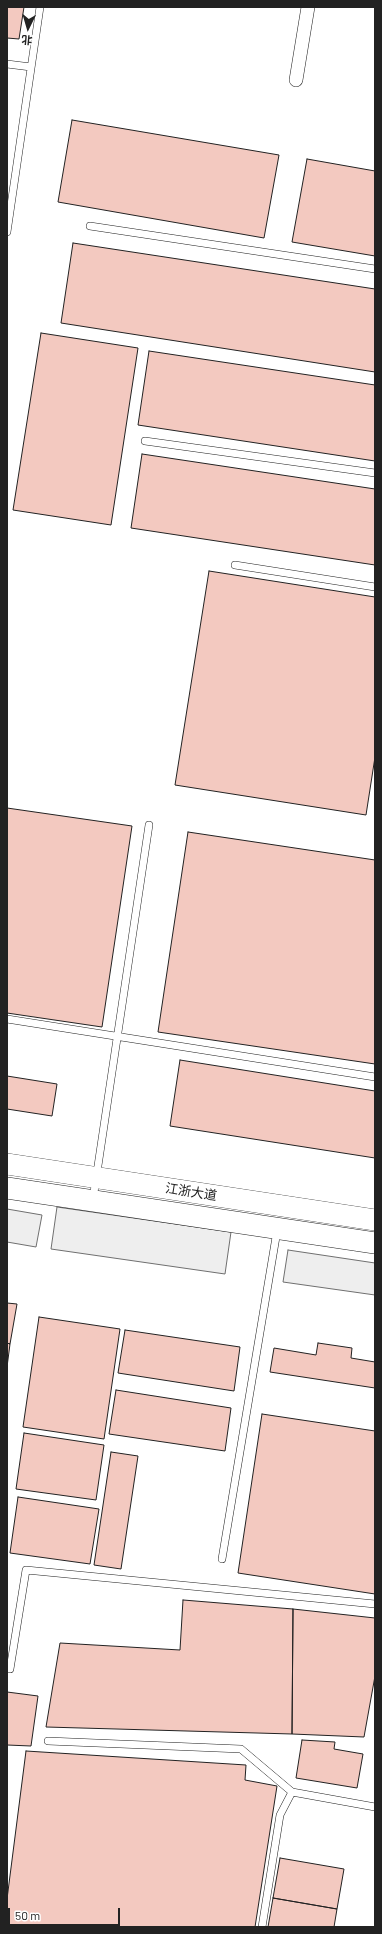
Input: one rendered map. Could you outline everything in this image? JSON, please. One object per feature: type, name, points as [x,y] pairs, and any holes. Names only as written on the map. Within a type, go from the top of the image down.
[{"type":"main road","name":"江浙大道","points":[[7,1164],[375,1220]]},
{"type":"main road","name":"江浙大道","points":[[7,1188],[375,1243]]},
{"type":"street","points":[[296,80],[308,7]]},
{"type":"lane","points":[[7,232],[40,7]]},
{"type":"lane","points":[[7,64],[32,67]]},
{"type":"lane","points":[[90,226],[375,269]]},
{"type":"lane","points":[[145,441],[375,473]]},
{"type":"lane","points":[[235,565],[375,587]]},
{"type":"lane","points":[[92,1201],[149,825]]},
{"type":"lane","points":[[7,1019],[375,1077]]},
{"type":"lane","points":[[222,1559],[278,1229]]},
{"type":"lane","points":[[10,1669],[26,1570],[375,1604]]},
{"type":"lane","points":[[48,1741],[241,1748],[292,1792],[375,1807]]},
{"type":"lane","points":[[262,1927],[280,1815],[292,1792]]},
{"type":"shaded area","points":[[57,1207],[231,1232],[225,1274],[51,1249]]},
{"type":"shaded area","points":[[7,1209],[42,1215],[36,1247],[7,1242]]},
{"type":"shaded area","points":[[288,1250],[375,1263],[375,1295],[283,1282]]},
{"type":"building","points":[[7,7],[24,7],[19,39],[7,38]]},
{"type":"building","points":[[72,120],[279,155],[264,238],[58,202]]},
{"type":"building","points":[[307,159],[375,171],[375,256],[292,242]]},
{"type":"building","points":[[73,243],[375,289],[375,372],[61,323]]},
{"type":"building","points":[[41,333],[138,348],[111,525],[13,510]]},
{"type":"building","points":[[149,351],[375,385],[375,461],[138,425]]},
{"type":"building","points":[[142,454],[375,489],[375,565],[131,528]]},
{"type":"building","points":[[209,571],[375,597],[375,757],[366,815],[175,785]]},
{"type":"building","points":[[7,808],[132,826],[102,1027],[7,1013]]},
{"type":"building","points":[[188,832],[375,860],[375,1064],[158,1032]]},
{"type":"building","points":[[180,1060],[375,1091],[375,1158],[170,1126]]},
{"type":"building","points":[[7,1076],[57,1084],[52,1116],[7,1109]]},
{"type":"building","points":[[7,1303],[17,1304],[10,1344],[7,1343]]},
{"type":"building","points":[[39,1317],[120,1329],[104,1439],[23,1427]]},
{"type":"building","points":[[125,1330],[240,1347],[234,1391],[118,1373]]},
{"type":"building","points":[[7,1343],[10,1344],[7,1367]]},
{"type":"building","points":[[318,1343],[352,1348],[351,1358],[375,1362],[375,1388],[270,1372],[274,1348],[316,1355]]},
{"type":"building","points":[[116,1390],[231,1408],[225,1451],[109,1434]]},
{"type":"building","points":[[262,1414],[375,1431],[375,1594],[238,1573]]},
{"type":"building","points":[[24,1433],[104,1445],[96,1500],[16,1489]]},
{"type":"building","points":[[111,1452],[138,1456],[121,1569],[94,1565]]},
{"type":"building","points":[[18,1497],[99,1509],[90,1564],[10,1553]]},
{"type":"building","points":[[183,1600],[293,1609],[292,1734],[46,1727],[60,1643],[180,1650]]},
{"type":"building","points":[[293,1609],[375,1618],[375,1676],[364,1737],[292,1734]]},
{"type":"building","points":[[7,1692],[38,1696],[31,1746],[7,1745]]},
{"type":"building","points":[[302,1740],[335,1742],[334,1749],[363,1754],[357,1788],[296,1778]]},
{"type":"building","points":[[26,1751],[246,1765],[245,1780],[277,1786],[255,1927],[7,1927],[7,1899]]},
{"type":"building","points":[[280,1858],[344,1869],[337,1909],[273,1898]]},
{"type":"building","points":[[273,1898],[337,1909],[334,1927],[268,1927]]}]
